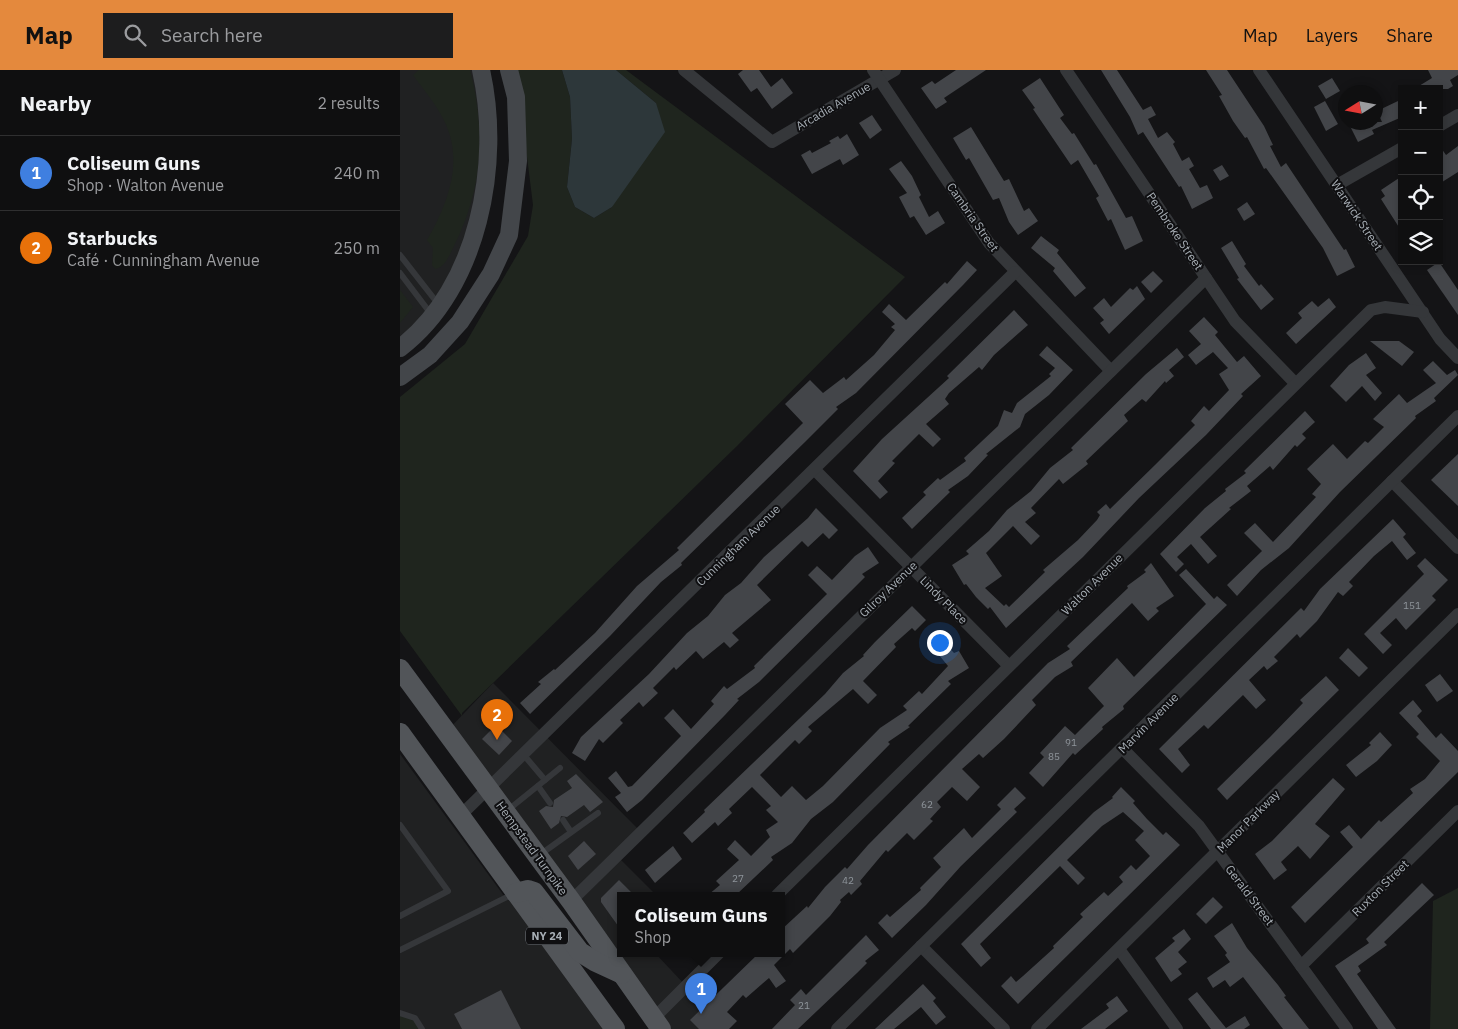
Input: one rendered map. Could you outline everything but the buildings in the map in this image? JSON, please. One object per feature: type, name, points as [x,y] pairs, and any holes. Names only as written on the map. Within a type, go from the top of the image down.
[{"type":"main road","points":[[400,348],[412,338],[436,311],[472,242],[488,171],[488,99],[481,70]]},
{"type":"main road","points":[[400,378],[430,355],[460,322],[491,274],[509,235],[518,160],[516,96],[510,70]]},
{"type":"main road","points":[[436,311],[452,331]]},
{"type":"main road","name":"Hempstead Turnpike","points":[[400,669],[571,901],[657,1024]]},
{"type":"main road","name":"NY 24","points":[[400,733],[615,1029]]},
{"type":"main road","points":[[516,893],[528,890],[534,892],[580,952],[622,974]]},
{"type":"street","name":"Arcadia Avenue","points":[[684,70],[772,142],[876,75],[895,70]]},
{"type":"street","name":"Pembroke Street","points":[[1066,70],[1235,321],[1295,383]]},
{"type":"street","name":"Warwick Street","points":[[1259,70],[1440,339],[1458,358]]},
{"type":"street","name":"Cambria Street","points":[[876,75],[989,243],[1111,371]]},
{"type":"street","points":[[1443,124],[1458,115]]},
{"type":"street","points":[[1337,185],[1398,150]]},
{"type":"street","name":"Cunningham Avenue","points":[[460,816],[816,470],[1015,272]]},
{"type":"street","name":"Gilroy Avenue","points":[[571,901],[1206,278]]},
{"type":"street","name":"Walton Avenue","points":[[780,892],[1371,310],[1385,307],[1423,312]]},
{"type":"street","name":"Marvin Avenue","points":[[837,1029],[1458,416]]},
{"type":"street","name":"Lindy Place","points":[[816,470],[1009,666]]},
{"type":"street","points":[[1392,481],[1458,548]]},
{"type":"street","name":"Manor Parkway","points":[[1037,1029],[1458,614]]},
{"type":"street","name":"Gerald Street","points":[[1122,748],[1198,826],[1347,1029]]},
{"type":"street","name":"Ruxton Street","points":[[1301,966],[1458,811]]},
{"type":"street","points":[[921,946],[1004,1029]]},
{"type":"street","points":[[1119,949],[1177,1029]]},
{"type":"street","points":[[657,1024],[716,957]]},
{"type":"lane","points":[[400,255],[436,311]]},
{"type":"lane","points":[[400,273],[436,311]]},
{"type":"lane","points":[[524,754],[545,780]]},
{"type":"lane","points":[[506,812],[560,768]]},
{"type":"lane","points":[[538,786],[550,803]]},
{"type":"lane","points":[[538,856],[598,813]]},
{"type":"lane","points":[[563,820],[571,832]]},
{"type":"lane","points":[[400,825],[448,891],[400,916]]},
{"type":"lane","points":[[400,950],[516,893]]},
{"type":"lane","points":[[400,1013],[415,1018],[422,1029]]},
{"type":"shaded area","points":[[400,70],[479,70],[487,158],[469,244],[435,309],[400,345]]},
{"type":"shaded area","points":[[419,70],[470,70],[475,93],[480,138],[476,181],[464,224],[449,257],[442,266],[435,269],[432,265],[433,248],[427,240],[448,194],[452,178],[452,145],[448,129],[440,113],[413,75]]},
{"type":"shaded area","points":[[512,70],[562,70],[570,97],[572,139],[567,187],[575,207],[594,218],[612,207],[656,103],[616,70],[626,70],[905,277],[737,446],[462,713],[462,716],[400,631],[400,397],[465,344],[528,236],[533,205],[521,109]]},
{"type":"shaded area","points":[[562,70],[616,70],[656,103],[665,132],[612,207],[594,218],[575,207],[567,187],[572,139],[570,97]]},
{"type":"shaded area","points":[[400,290],[413,307],[400,323]]},
{"type":"shaded area","points":[[493,683],[641,832],[617,856],[653,892],[617,892],[617,957],[659,957],[686,986],[684,988],[728,1029],[661,1029],[446,732]]},
{"type":"shaded area","points":[[400,754],[507,900],[516,898],[610,1029],[400,1029]]},
{"type":"shaded area","points":[[1458,888],[1458,1029],[1430,1029],[1433,901]]},
{"type":"shaded area","points":[[400,1013],[410,1014],[422,1029],[400,1029]]},
{"type":"place","name":"Starbucks","points":[[497,740]]},
{"type":"place","name":"Coliseum Guns","points":[[701,1014]]}]
